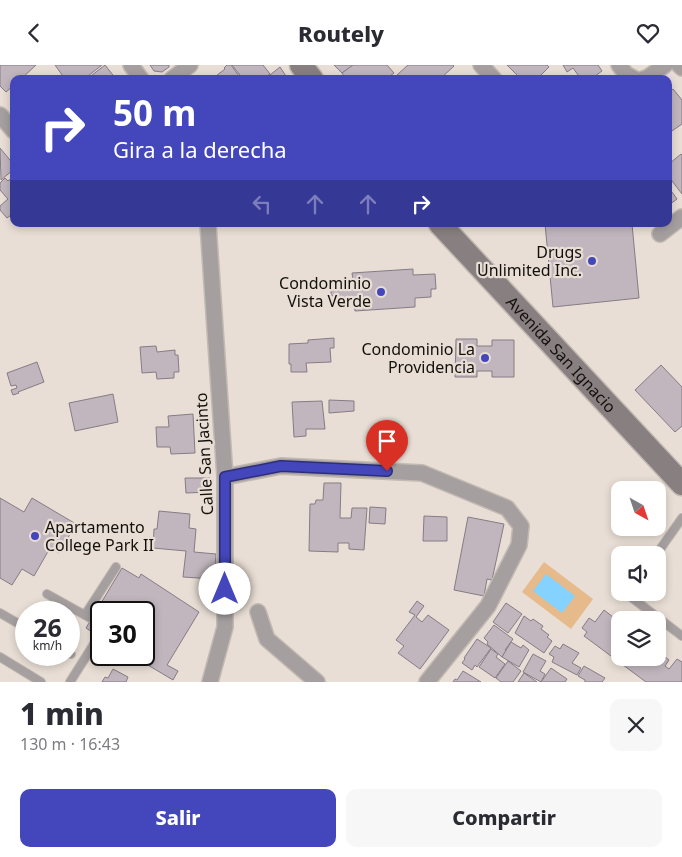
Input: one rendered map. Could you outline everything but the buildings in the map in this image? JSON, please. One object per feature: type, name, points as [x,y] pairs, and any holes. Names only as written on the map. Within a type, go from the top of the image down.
[{"type":"street","points":[[177,75],[190,65]]},
{"type":"street","points":[[301,65],[309,75]]},
{"type":"street","points":[[481,65],[490,75]]},
{"type":"street","points":[[619,65],[628,75]]},
{"type":"street","points":[[651,75],[665,65]]},
{"type":"street","points":[[679,65],[682,68]]},
{"type":"street","points":[[0,115],[10,126]]},
{"type":"street","points":[[672,225],[682,217]]},
{"type":"street","name":"Calle San Jacinto","points":[[208,227],[225,477],[225,627],[210,682]]},
{"type":"street","name":"Avenida San Ignacio","points":[[443,227],[682,484]]},
{"type":"street","points":[[660,234],[669,227]]},
{"type":"street","points":[[225,477],[281,466],[422,473],[507,508],[520,526],[519,545],[488,606],[427,682]]},
{"type":"street","points":[[258,612],[267,639],[318,682]]},
{"type":"lane","points":[[662,546],[682,518]]},
{"type":"lane","points":[[48,594],[88,617],[116,567]]},
{"type":"lane","points":[[636,601],[682,636]]},
{"type":"lane","points":[[0,613],[15,622]]},
{"type":"lane","points":[[70,682],[90,650]]},
{"type":"lane","points":[[0,657],[41,682]]},
{"type":"shaded area","points":[[544,562],[593,599],[571,629],[522,592]]},
{"type":"water","points":[[546,574],[575,596],[562,613],[533,591]]},
{"type":"place","name":"Drugs Unlimited Inc.","points":[[592,261]]},
{"type":"place","name":"Condominio Vista Verde","points":[[381,292]]},
{"type":"place","name":"Condominio La Providencia","points":[[485,358]]},
{"type":"place","name":"Apartamento College Park II","points":[[35,536]]},
{"type":"route","points":[[225,589],[225,477],[281,466],[387,471]]}]
